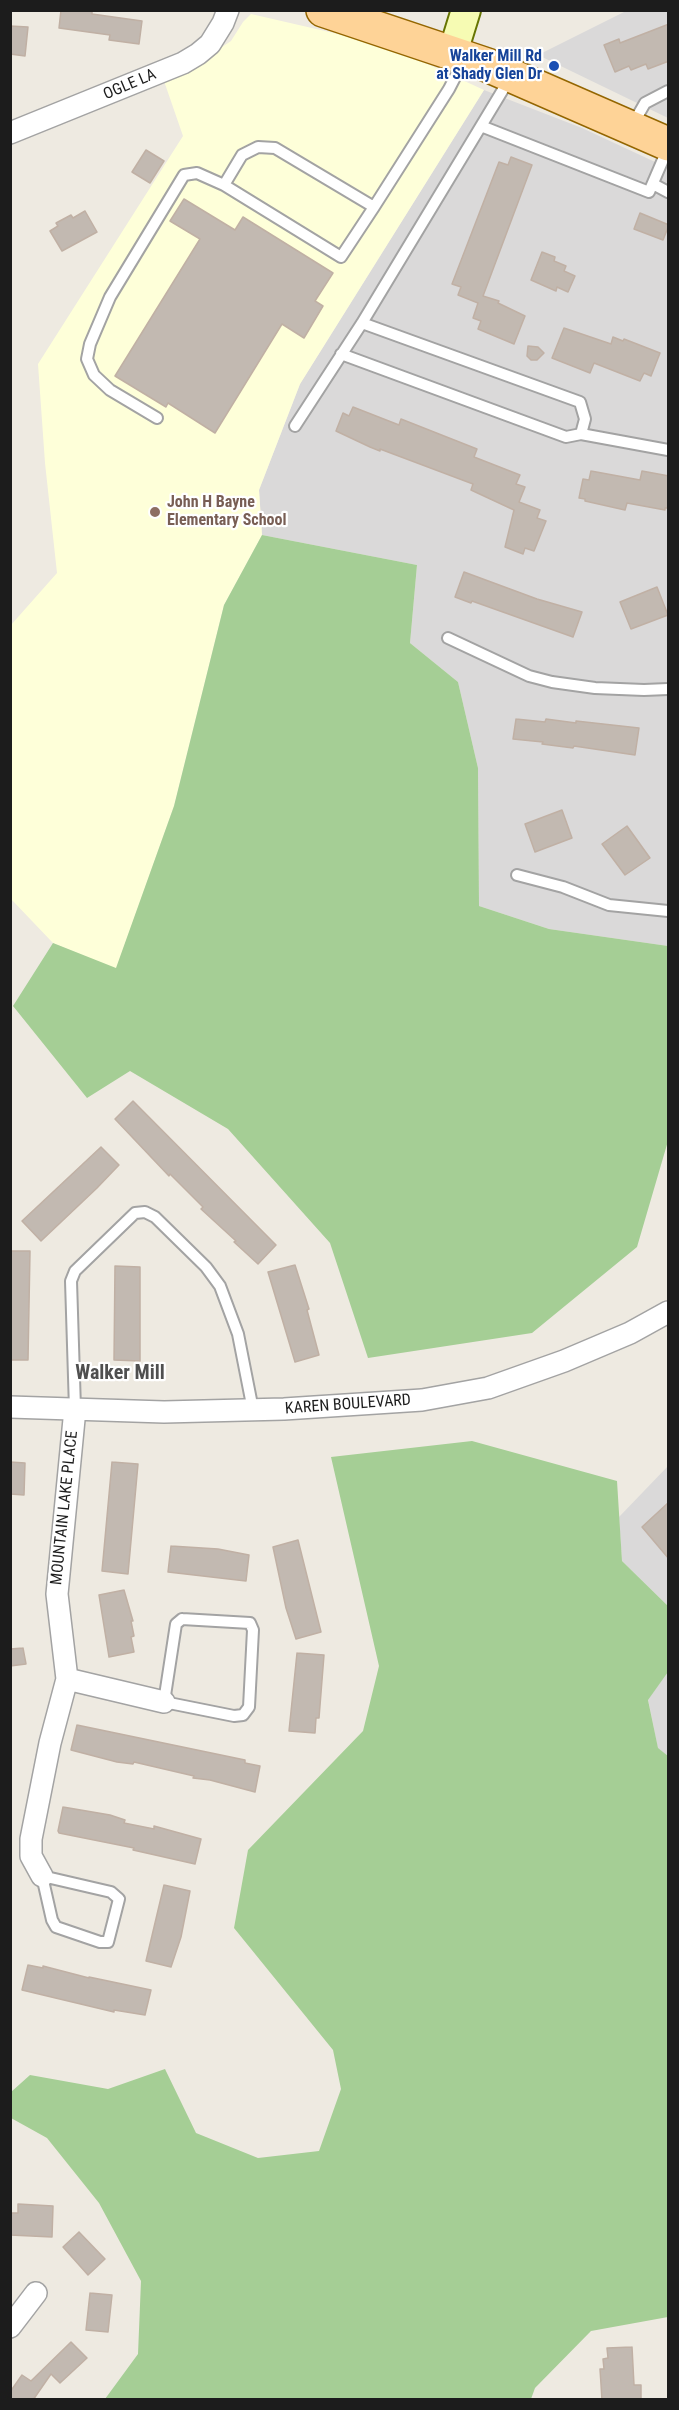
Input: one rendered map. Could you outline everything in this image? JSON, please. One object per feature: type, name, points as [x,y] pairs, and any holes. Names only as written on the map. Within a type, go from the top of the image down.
[{"type":"main road","points":[[323,10],[459,54],[631,127],[669,146]]},
{"type":"street","name":"OGLE LA","points":[[10,133],[183,63],[210,44],[224,22],[228,10]]},
{"type":"street","points":[[459,54],[466,10]]},
{"type":"street","name":"KAREN BOULEVARD","points":[[10,1407],[164,1412],[253,1410],[422,1400],[488,1388],[594,1349],[669,1311]]},
{"type":"street","name":"MOUNTAIN LAKE PLACE","points":[[42,1876],[31,1856],[31,1839],[50,1743],[67,1679],[57,1594],[75,1409]]},
{"type":"street","points":[[67,1679],[164,1702]]},
{"type":"street","points":[[10,2327],[36,2293]]},
{"type":"lane","points":[[158,418],[110,390],[94,375],[87,359],[90,344],[110,297],[184,175],[197,173],[224,185],[341,257],[449,89],[459,54]]},
{"type":"lane","points":[[295,426],[362,322],[512,76]]},
{"type":"lane","points":[[631,127],[645,103],[669,91]]},
{"type":"lane","points":[[481,126],[649,192],[669,146]]},
{"type":"lane","points":[[224,185],[242,155],[258,147],[275,148],[374,207]]},
{"type":"lane","points":[[653,184],[669,192]]},
{"type":"lane","points":[[362,322],[580,402],[585,419],[581,434]]},
{"type":"lane","points":[[341,354],[566,437],[581,434],[669,450]]},
{"type":"lane","points":[[448,638],[529,676],[552,682],[595,688],[669,689]]},
{"type":"lane","points":[[517,875],[563,887],[609,905],[669,911]]},
{"type":"lane","points":[[75,1409],[71,1281],[75,1271],[135,1213],[145,1212],[155,1217],[206,1267],[220,1286],[238,1334],[253,1410]]},
{"type":"lane","points":[[182,1619],[250,1623],[253,1630],[248,1711],[243,1715],[234,1716],[164,1702],[176,1624],[182,1619]]},
{"type":"lane","points":[[42,1876],[111,1892],[118,1899],[108,1942],[99,1942],[56,1927],[52,1920],[42,1876]]},
{"type":"shaded area","points":[[626,11],[668,11],[668,118],[538,55]]},
{"type":"shaded area","name":"John H Bayne Elementary School","points":[[251,14],[351,37],[421,61],[484,90],[300,384],[259,490],[262,535],[224,605],[174,806],[116,969],[53,943],[11,899],[11,625],[57,573],[45,463],[38,364],[183,136],[164,81],[231,41]]},
{"type":"shaded area","points":[[484,90],[582,128],[668,168],[668,946],[549,929],[479,906],[478,768],[458,682],[410,643],[417,565],[262,535],[259,490],[300,384]]},
{"type":"shaded area","points":[[668,1466],[668,1606],[622,1561],[619,1517]]},
{"type":"shaded area","points":[[668,1672],[668,1756],[658,1749],[648,1699]]},
{"type":"green space","points":[[262,535],[417,565],[410,643],[458,682],[478,768],[479,906],[549,929],[668,946],[668,1141],[637,1247],[532,1333],[368,1358],[330,1243],[228,1129],[130,1071],[87,1098],[13,1006],[53,943],[116,968],[174,806],[224,605]]},
{"type":"green space","points":[[472,1441],[617,1481],[622,1561],[668,1606],[668,1672],[648,1700],[658,1748],[668,1756],[668,2317],[591,2331],[535,2388],[531,2399],[105,2399],[138,2354],[141,2281],[99,2203],[47,2138],[11,2118],[11,2092],[30,2075],[108,2089],[165,2069],[196,2133],[258,2158],[319,2151],[341,2089],[333,2050],[234,1928],[248,1850],[363,1731],[379,1666],[331,1457]]},
{"type":"building","points":[[61,10],[92,10],[92,14],[142,21],[139,44],[109,40],[110,35],[59,28]]},
{"type":"building","points":[[669,24],[669,61],[648,69],[646,64],[631,70],[629,66],[615,72],[604,45],[619,39],[620,43]]},
{"type":"building","points":[[10,26],[28,27],[25,56],[10,54]]},
{"type":"building","points":[[146,150],[164,161],[150,183],[132,172]]},
{"type":"building","points":[[511,157],[532,165],[483,296],[499,301],[498,303],[525,316],[514,344],[478,329],[481,321],[473,318],[478,303],[458,295],[461,287],[452,284],[499,162],[508,165]]},
{"type":"building","points":[[184,199],[235,230],[243,217],[333,273],[315,301],[323,306],[304,338],[282,324],[215,433],[168,403],[166,407],[115,376],[200,239],[170,221]]},
{"type":"building","points":[[85,211],[97,232],[62,251],[50,231],[58,226],[56,223],[71,215],[73,218]]},
{"type":"building","points":[[640,213],[669,225],[663,240],[634,229]]},
{"type":"building","points":[[542,252],[555,257],[554,261],[566,266],[564,271],[575,276],[568,292],[557,287],[556,291],[531,280]]},
{"type":"building","points":[[564,328],[611,344],[613,337],[623,341],[624,339],[660,353],[651,376],[644,373],[640,381],[594,363],[590,373],[552,358]]},
{"type":"building","points":[[528,346],[538,347],[544,353],[537,360],[531,360],[527,356]]},
{"type":"building","points":[[353,407],[399,425],[401,419],[477,449],[474,457],[520,475],[516,484],[525,487],[519,502],[540,510],[537,518],[546,521],[534,551],[525,548],[523,554],[505,547],[514,510],[471,490],[473,484],[380,449],[380,451],[336,431],[343,413],[349,416]]},
{"type":"building","points":[[591,471],[640,480],[642,471],[669,476],[669,508],[665,510],[627,503],[625,510],[585,501],[579,498],[583,479],[589,480]]},
{"type":"building","points":[[464,572],[537,599],[582,612],[573,637],[455,597]]},
{"type":"building","points":[[657,587],[668,615],[631,629],[620,602]]},
{"type":"building","points":[[516,719],[545,722],[546,719],[576,723],[576,721],[639,728],[635,755],[513,739]]},
{"type":"building","points":[[562,810],[572,838],[535,852],[525,824]]},
{"type":"building","points":[[627,826],[650,858],[625,875],[602,844]]},
{"type":"building","points":[[133,1101],[276,1245],[258,1264],[201,1209],[203,1207],[170,1174],[169,1176],[115,1119]]},
{"type":"building","points":[[101,1147],[119,1165],[41,1241],[22,1221]]},
{"type":"building","points":[[10,1251],[30,1251],[28,1360],[10,1360]]},
{"type":"building","points":[[295,1265],[309,1309],[307,1310],[319,1355],[295,1362],[268,1272]]},
{"type":"building","points":[[115,1266],[140,1267],[140,1361],[114,1360]]},
{"type":"building","points":[[10,1462],[25,1463],[24,1495],[10,1494]]},
{"type":"building","points":[[112,1462],[138,1464],[128,1574],[102,1571]]},
{"type":"building","points":[[669,1502],[669,1559],[642,1527]]},
{"type":"building","points":[[298,1540],[321,1632],[296,1639],[286,1608],[273,1547]]},
{"type":"building","points":[[171,1546],[218,1549],[249,1555],[246,1581],[168,1572]]},
{"type":"building","points":[[124,1590],[133,1621],[131,1621],[134,1636],[131,1637],[134,1652],[109,1657],[99,1595]]},
{"type":"building","points":[[23,1648],[26,1664],[10,1666],[10,1649]]},
{"type":"building","points":[[297,1653],[324,1655],[319,1718],[316,1718],[315,1733],[289,1731]]},
{"type":"building","points":[[77,1725],[245,1760],[245,1763],[260,1766],[255,1792],[134,1762],[133,1764],[117,1762],[71,1750]]},
{"type":"building","points":[[63,1807],[110,1815],[125,1820],[124,1823],[154,1829],[154,1826],[201,1839],[195,1864],[133,1850],[134,1848],[59,1833]]},
{"type":"building","points":[[164,1885],[190,1891],[181,1937],[171,1967],[146,1961]]},
{"type":"building","points":[[28,1965],[43,1968],[43,1966],[151,1990],[145,2015],[114,2010],[114,2012],[22,1990]]},
{"type":"building","points":[[18,2204],[53,2206],[52,2237],[10,2235],[10,2213],[18,2213]]},
{"type":"building","points":[[79,2232],[105,2259],[88,2275],[63,2247]]},
{"type":"building","points":[[90,2293],[112,2295],[108,2332],[86,2330]]},
{"type":"building","points":[[71,2342],[87,2358],[60,2383],[51,2374],[33,2400],[10,2400],[10,2392],[22,2375],[31,2381]]},
{"type":"building","points":[[632,2347],[634,2385],[641,2385],[641,2400],[602,2400],[600,2369],[604,2369],[603,2359],[608,2358],[607,2348]]},
{"type":"place","name":"Walker Mill Rd at Shady Glen Dr","points":[[554,66]]},
{"type":"place","name":"John H Bayne Elementary School","points":[[155,512]]},
{"type":"district","name":"Walker Mill","points":[[120,1374]]}]
